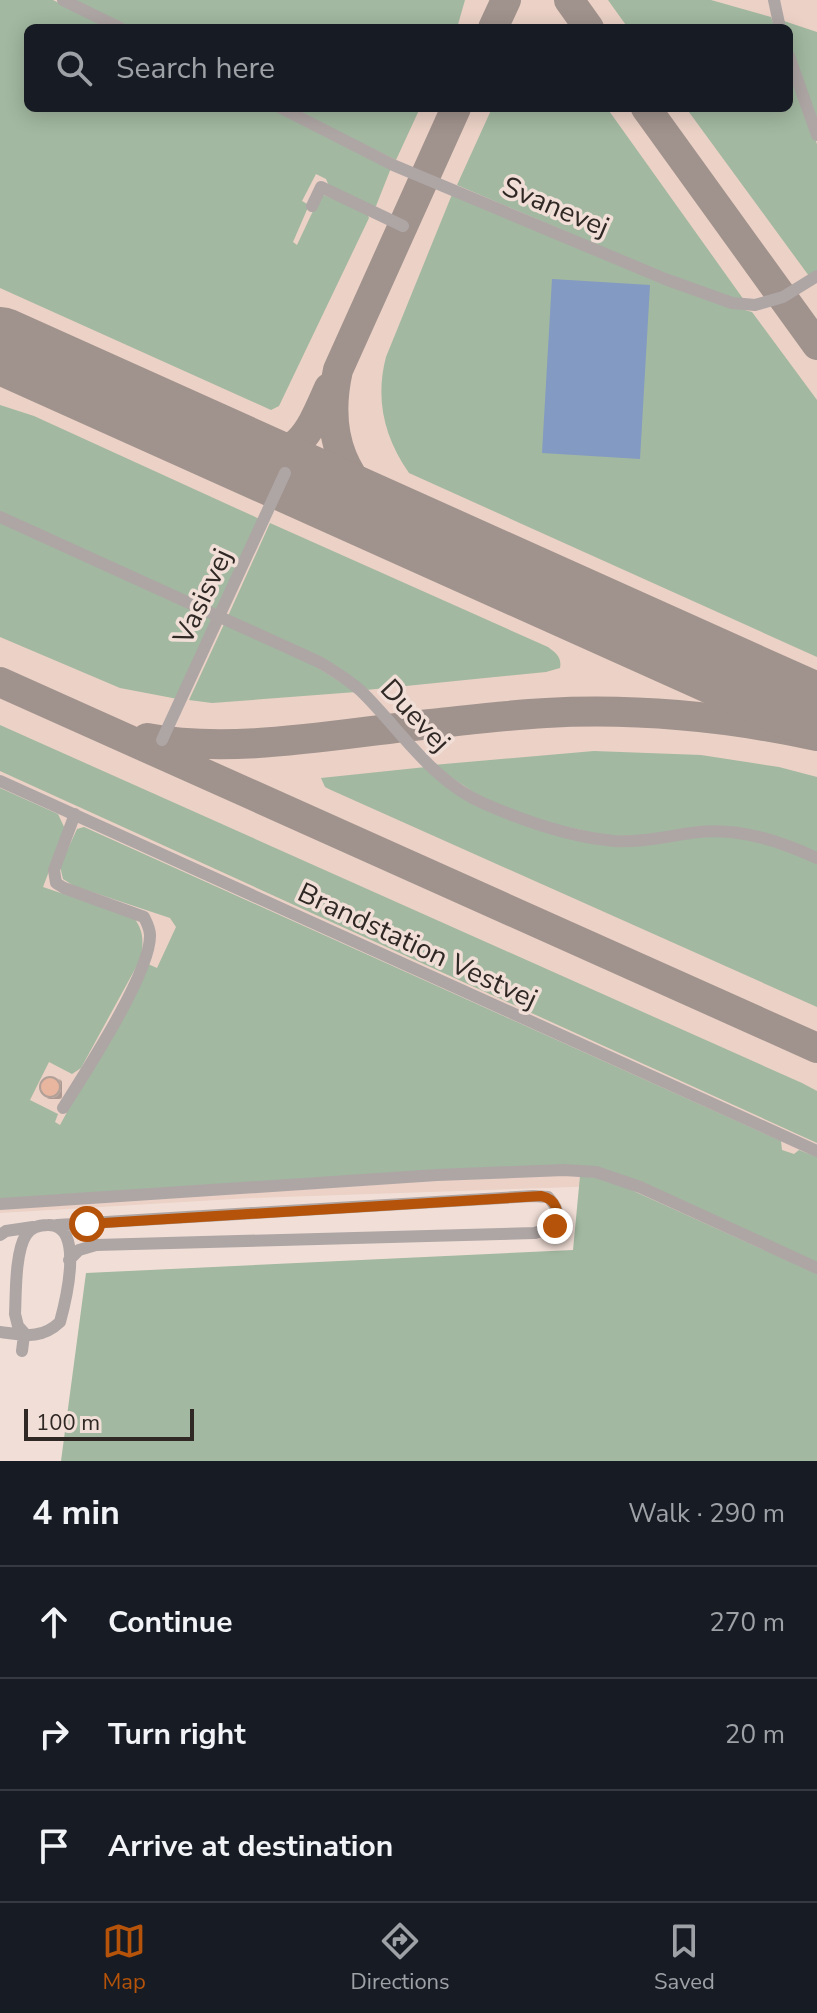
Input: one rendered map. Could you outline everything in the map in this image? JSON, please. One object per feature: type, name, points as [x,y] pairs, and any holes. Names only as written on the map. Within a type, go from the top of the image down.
[{"type":"lane","points":[[63,0],[112,24]]},
{"type":"lane","points":[[774,0],[779,24]]},
{"type":"lane","points":[[793,67],[817,135]]},
{"type":"lane","name":"Svanevej","points":[[289,112],[393,165],[665,279],[732,303],[755,305],[783,297],[817,276]]},
{"type":"lane","points":[[312,206],[321,187],[403,226]]},
{"type":"lane","name":"Vasisvej","points":[[162,740],[285,473]]},
{"type":"lane","name":"Duevej","points":[[0,517],[308,656],[342,676],[362,692],[442,778],[483,804],[538,823],[612,841],[636,841],[700,832],[743,832],[787,844],[817,858]]},
{"type":"lane","name":"Brandstation Vestvej","points":[[0,781],[817,1151]]},
{"type":"lane","points":[[63,1108],[105,1040],[139,973],[150,935],[144,917],[56,883],[54,870],[75,814]]},
{"type":"lane","points":[[0,1204],[422,1175],[564,1170],[596,1172],[640,1187],[817,1268]]},
{"type":"lane","points":[[0,1235],[6,1231],[57,1225],[541,1196],[548,1197],[556,1206],[559,1216],[555,1226],[535,1233],[96,1245],[79,1250],[69,1260]]},
{"type":"lane","points":[[0,1332],[45,1334],[60,1322],[70,1245],[65,1231],[57,1225]]},
{"type":"lane","points":[[22,1351],[25,1335],[18,1326],[16,1295],[21,1246],[33,1227]]},
{"type":"shaded area","points":[[0,0],[817,0],[817,1275],[604,1186],[251,1198],[0,1213]]},
{"type":"green space","points":[[0,0],[53,0],[101,24],[24,24],[24,112],[278,112],[391,168],[376,206],[368,206],[330,188],[326,179],[316,174],[302,201],[309,205],[293,242],[297,245],[321,194],[367,213],[369,218],[279,406],[271,410],[0,288]]},
{"type":"green space","points":[[72,0],[465,0],[458,24],[120,24]]},
{"type":"green space","points":[[608,0],[711,0],[771,17],[774,24],[625,24]]},
{"type":"green space","points":[[793,24],[817,32],[817,124],[793,59]]},
{"type":"green space","points":[[793,78],[817,144],[817,270],[809,276],[689,112],[793,112]]},
{"type":"green space","points":[[298,112],[418,112],[396,160]]},
{"type":"green space","points":[[490,112],[610,112],[744,300],[736,301],[691,285],[457,185]]},
{"type":"green space","points":[[453,192],[704,299],[752,312],[817,400],[817,657],[409,473],[393,446],[384,417],[383,373],[386,357]]},
{"type":"green space","points":[[0,405],[34,416],[264,521],[223,612],[0,513]]},
{"type":"green space","points":[[0,521],[220,620],[183,700],[120,688],[0,637]]},
{"type":"green space","points":[[270,523],[548,647],[559,658],[560,668],[366,690],[228,616]]},
{"type":"green space","points":[[225,622],[304,659],[356,692],[212,703],[189,700]]},
{"type":"green space","points":[[0,725],[802,1083],[817,1091],[817,1143],[0,771]]},
{"type":"green space","points":[[594,751],[701,755],[779,767],[817,777],[817,854],[745,829],[616,838],[554,824],[488,802],[433,765]]},
{"type":"green space","points":[[426,767],[434,776],[575,837],[673,839],[738,835],[817,861],[817,1007],[331,790],[325,787],[321,778]]},
{"type":"green space","points":[[0,788],[58,814],[65,829],[43,887],[134,918],[142,938],[140,960],[81,1068],[72,1074],[49,1062],[30,1100],[58,1114],[55,1122],[60,1125],[148,964],[157,968],[176,927],[170,918],[74,886],[63,879],[60,866],[77,829],[84,827],[781,1141],[782,1150],[794,1154],[799,1150],[817,1157],[817,1265],[587,1168],[0,1202]]},
{"type":"green space","points":[[580,1176],[607,1179],[817,1274],[817,1461],[61,1461],[86,1273],[573,1250]]},
{"type":"water","points":[[552,279],[650,285],[640,459],[542,453]]},
{"type":"building","points":[[50,1077],[57,1080],[60,1087],[57,1094],[50,1097],[43,1094],[40,1087],[43,1080]]},
{"type":"taxiway","points":[[495,24],[506,0]]},
{"type":"taxiway","points":[[569,0],[586,24]]},
{"type":"taxiway","points":[[399,524],[364,492],[342,457],[333,417],[334,394],[338,370],[454,112]]},
{"type":"taxiway","points":[[649,112],[817,345]]},
{"type":"taxiway","points":[[0,351],[21,354]]},
{"type":"taxiway","points":[[248,456],[280,454],[292,448],[309,429],[329,388]]},
{"type":"taxiway","points":[[0,682],[817,1048]]},
{"type":"taxiway","points":[[147,738],[215,744],[288,741],[502,716],[580,712],[682,716],[817,736]]},
{"type":"runway","points":[[0,345],[817,712]]},
{"type":"route","points":[[87,1224],[541,1196],[548,1197],[556,1206],[559,1216],[555,1226]]}]
